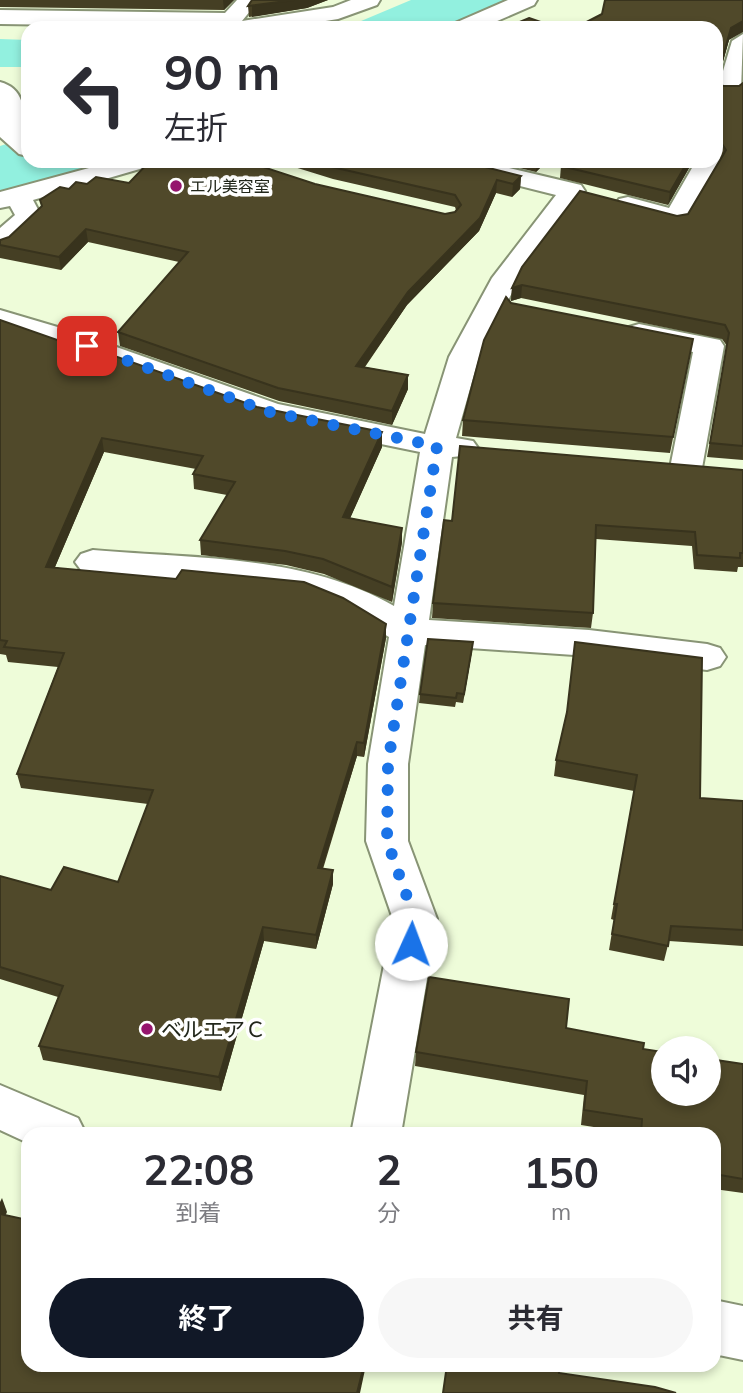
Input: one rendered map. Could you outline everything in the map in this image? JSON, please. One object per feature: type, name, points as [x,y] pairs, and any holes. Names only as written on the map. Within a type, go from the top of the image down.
[{"type":"street","points":[[0,17],[231,20],[248,0]]},
{"type":"street","points":[[285,21],[338,13],[369,0]]},
{"type":"street","points":[[479,21],[526,0]]},
{"type":"street","points":[[729,91],[743,41]]},
{"type":"street","points":[[0,89],[6,92],[13,113],[15,135]]},
{"type":"street","points":[[0,242],[29,216],[9,198],[56,174],[95,168]]},
{"type":"street","points":[[497,168],[676,218],[705,168]]},
{"type":"street","points":[[377,1127],[415,919],[387,841],[388,764],[437,446],[464,357],[506,278],[572,191]]},
{"type":"street","points":[[0,319],[61,337],[270,412],[437,446],[493,451]]},
{"type":"street","points":[[614,328],[709,346],[673,466],[721,470]]},
{"type":"street","points":[[93,562],[239,573],[310,583],[357,601],[408,631],[589,643],[707,657]]},
{"type":"street","points":[[0,1107],[45,1127]]},
{"type":"street","points":[[721,1328],[743,1333]]},
{"type":"water","points":[[411,0],[518,0],[468,21],[361,21]]},
{"type":"water","points":[[0,39],[21,40],[21,67],[0,67]]},
{"type":"water","points":[[21,139],[21,168],[101,168],[0,196],[0,146]]},
{"type":"building","points":[[252,0],[294,0],[248,6]]},
{"type":"building","points":[[605,0],[743,0],[743,21],[731,28],[723,57],[723,21],[588,21],[602,14]]},
{"type":"building","points":[[743,83],[743,446],[710,443],[729,333],[725,325],[522,285],[512,288],[522,267],[580,191],[677,216],[688,214],[715,168],[723,168],[723,155],[726,150],[723,146],[723,86],[739,86]]},
{"type":"building","points":[[143,168],[266,168],[315,184],[445,214],[455,212],[461,205],[455,195],[336,168],[489,168],[521,176],[513,184],[497,180],[480,218],[408,292],[356,366],[408,375],[392,411],[278,388],[118,332],[188,252],[86,229],[59,257],[0,245],[0,240],[9,237],[42,206],[40,200],[60,187],[69,189],[76,182],[87,184],[96,177],[129,183]]},
{"type":"building","points":[[569,168],[684,168],[670,192]]},
{"type":"building","points":[[506,297],[511,303],[693,339],[673,437],[463,420],[484,340]]},
{"type":"building","points":[[0,320],[97,354],[101,351],[257,407],[382,432],[343,517],[402,528],[392,587],[323,559],[285,551],[200,540],[235,482],[193,474],[203,456],[102,438],[46,567],[176,579],[182,570],[304,582],[343,598],[386,624],[364,743],[357,742],[318,868],[333,870],[316,935],[263,927],[219,1077],[39,1046],[63,986],[0,967],[0,876],[51,890],[64,867],[118,882],[153,790],[17,774],[64,653],[4,647],[7,641],[0,640]]},
{"type":"building","points":[[460,446],[743,470],[743,553],[740,553],[740,558],[697,555],[695,532],[596,525],[593,613],[433,603],[444,520],[452,521]]},
{"type":"building","points":[[428,639],[473,642],[464,694],[457,693],[456,698],[420,694]]},
{"type":"building","points":[[575,642],[702,658],[700,798],[743,801],[743,930],[671,926],[668,946],[612,934],[617,904],[614,904],[637,775],[556,760],[567,712]]},
{"type":"building","points":[[429,977],[569,999],[566,1028],[644,1043],[643,1049],[651,1050],[651,1106],[721,1106],[721,1061],[743,1064],[743,1179],[721,1175],[721,1127],[641,1127],[642,1119],[584,1110],[587,1081],[416,1052]]},
{"type":"building","points":[[0,1214],[21,1218],[21,1372],[362,1372],[357,1393],[0,1393]]},
{"type":"building","points":[[446,1372],[559,1372],[655,1387],[676,1393],[443,1393]]},
{"type":"place","name":"エル美容室","points":[[176,186]]},
{"type":"place","name":"ベルエアＣ","points":[[147,1029]]},
{"type":"route","points":[[87,346],[270,412],[437,446],[388,764],[387,841],[415,919],[411,944]]}]
